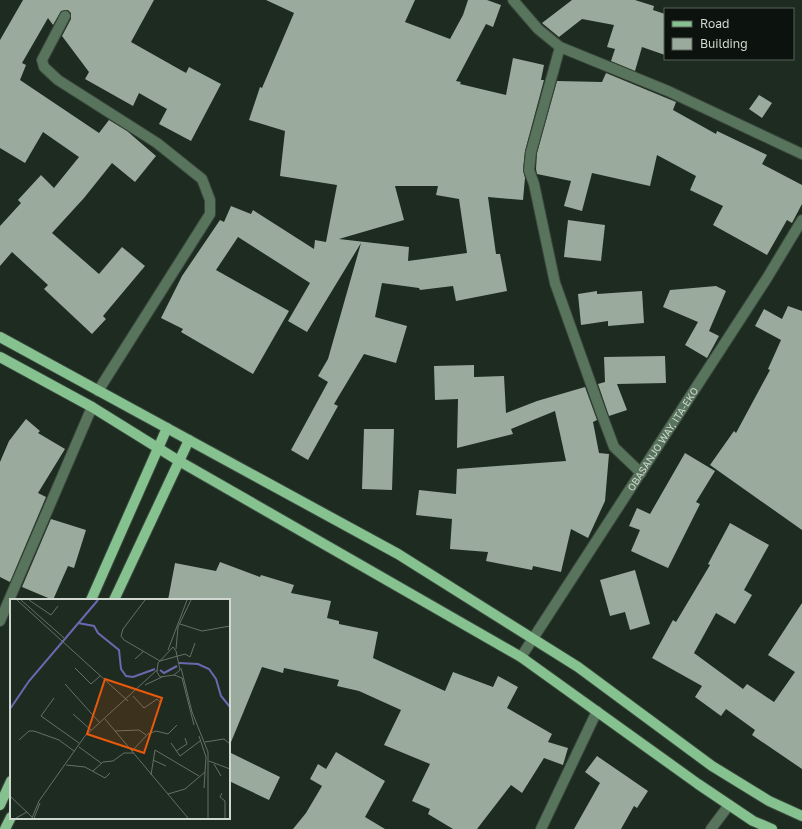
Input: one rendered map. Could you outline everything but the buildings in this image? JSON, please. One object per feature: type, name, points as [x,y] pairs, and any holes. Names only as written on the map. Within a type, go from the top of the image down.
[{"type":"main road","points":[[0,337],[398,554],[531,639],[578,667],[712,766],[769,801],[802,816]]},
{"type":"main road","points":[[0,357],[92,407],[159,447],[179,461],[521,657],[698,784],[753,821],[772,829]]},
{"type":"main road","points":[[91,599],[167,428]]},
{"type":"main road","points":[[114,599],[189,440]]},
{"type":"main road","points":[[0,805],[10,782]]},
{"type":"main road","points":[[5,829],[10,819]]},
{"type":"street","points":[[514,0],[538,29],[560,47],[668,91],[802,154]]},
{"type":"street","points":[[65,16],[42,60],[44,67],[58,80],[157,143],[202,179],[210,200],[210,214],[98,391]]},
{"type":"street","points":[[560,47],[531,152],[529,170],[534,184],[555,283],[602,415],[614,447],[641,473]]},
{"type":"street","name":"OBASANJO WAY, ITA-EKO","points":[[521,657],[531,639],[571,581],[641,473],[802,220]]},
{"type":"street","points":[[0,621],[92,407]]},
{"type":"street","points":[[541,829],[597,711]]},
{"type":"street","points":[[711,829],[729,805]]}]
